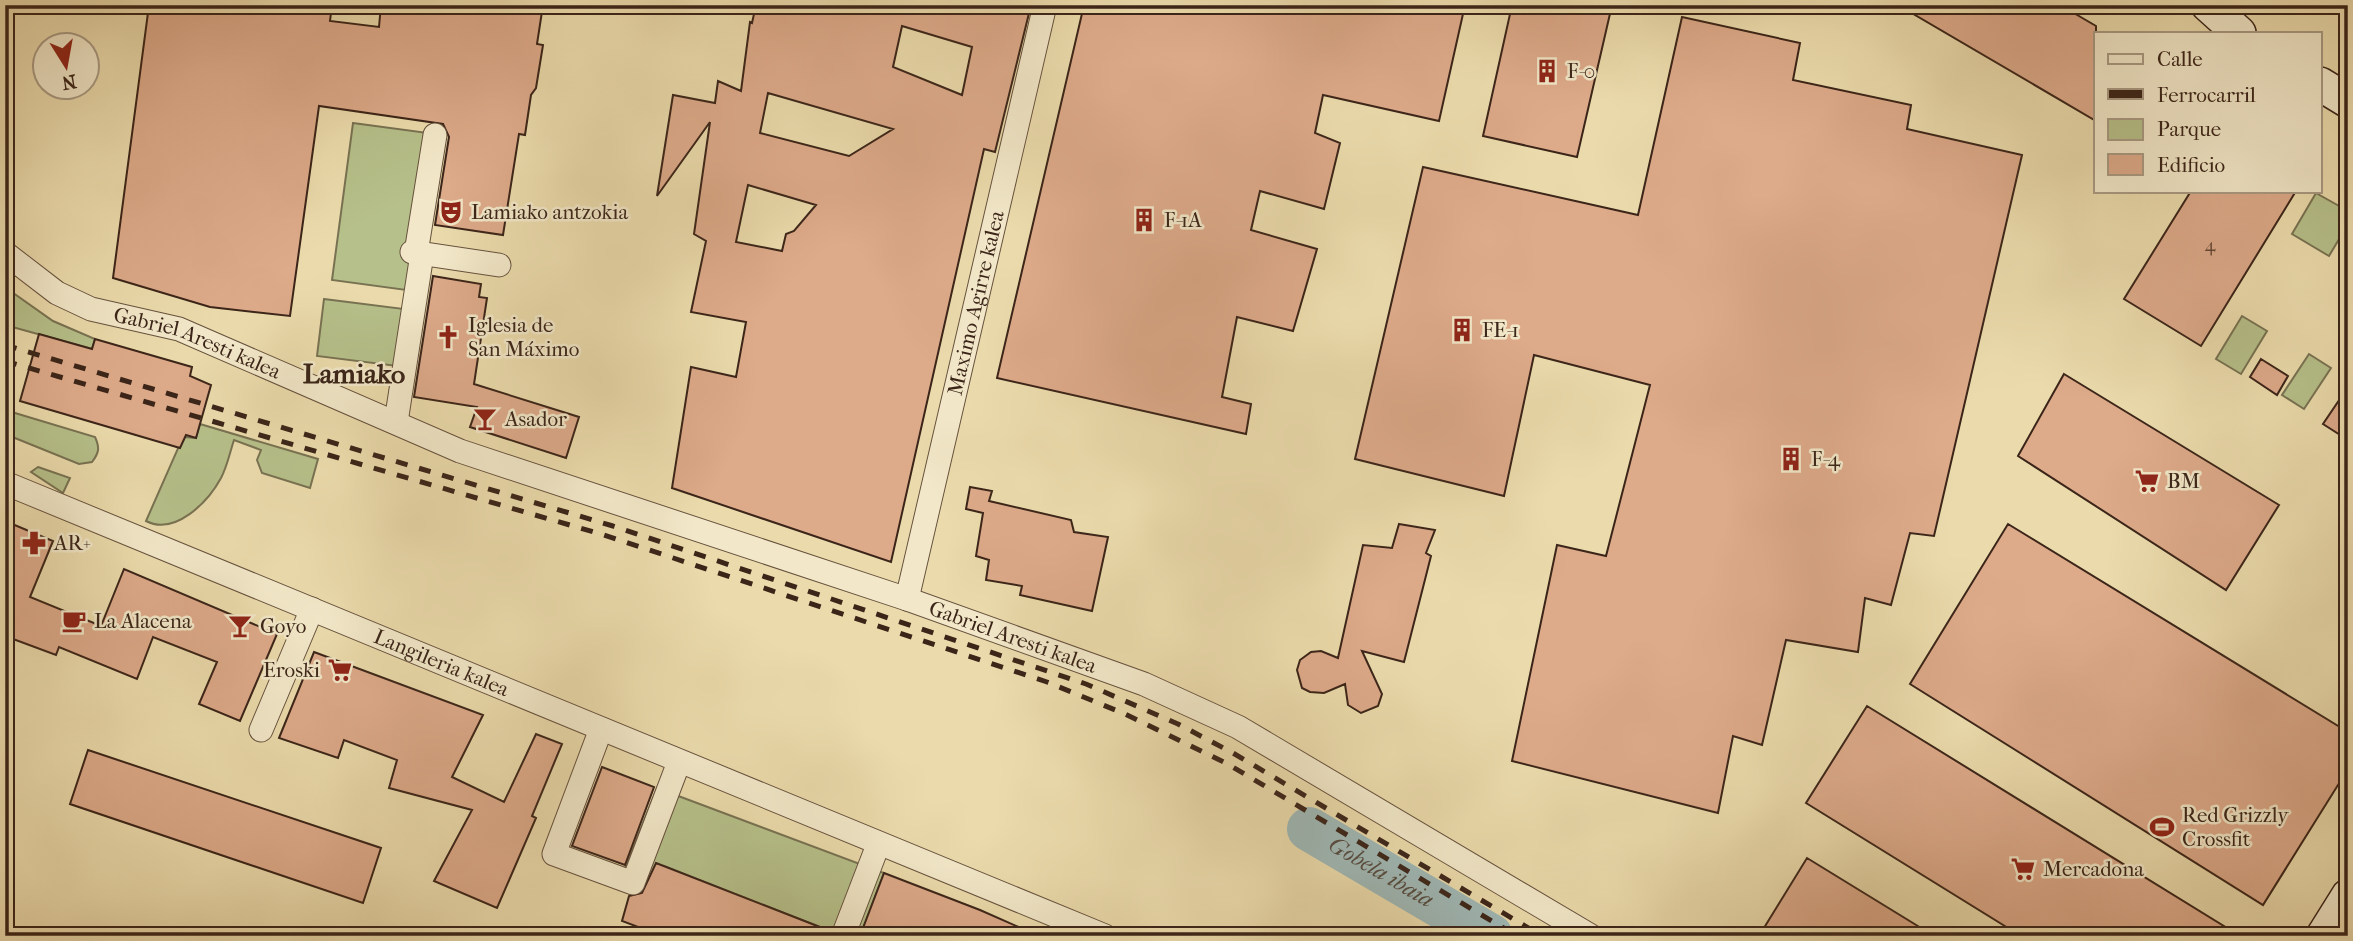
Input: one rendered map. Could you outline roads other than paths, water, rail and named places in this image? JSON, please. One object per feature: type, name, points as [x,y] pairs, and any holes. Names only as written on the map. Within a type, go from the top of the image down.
[{"type":"street","name":"Maximo Agirre kalea","points":[[907,599],[1045,5]]},
{"type":"street","points":[[2208,5],[2238,32]]},
{"type":"street","points":[[2322,84],[2348,101]]},
{"type":"street","points":[[396,422],[435,135]]},
{"type":"street","name":"Gabriel Aresti kalea","points":[[5,253],[57,293],[91,309],[179,329],[460,451],[907,599],[1144,684],[1238,727],[1591,936]]},
{"type":"street","points":[[417,253],[499,265]]},
{"type":"street","name":"Langileria kalea","points":[[5,483],[878,845],[1105,936]]},
{"type":"street","points":[[261,730],[312,609]]},
{"type":"street","points":[[601,729],[554,854],[633,883],[679,762]]},
{"type":"street","points":[[844,936],[878,845]]},
{"type":"street","points":[[2323,936],[2348,896]]},
{"type":"waterway","name":"Gobela ibaia","points":[[1309,829],[1491,936]]},
{"type":"railway","points":[[5,345],[613,526],[1086,684],[1178,724],[1233,753],[1542,936]]},
{"type":"railway","points":[[5,361],[604,535],[1047,682],[1125,714],[1226,763],[1517,936]]},
{"type":"place","name":"F-0","points":[[1547,71]]},
{"type":"place","name":"Lamiako antzokia","points":[[451,212]]},
{"type":"place","name":"F-1A","points":[[1144,220]]},
{"type":"place","name":"FE-1","points":[[1462,330]]},
{"type":"place","name":"Iglesia de San Máximo","points":[[448,337]]},
{"type":"place","name":"Asador","points":[[485,419]]},
{"type":"place","name":"F-4","points":[[1791,459]]},
{"type":"place","name":"BM","points":[[2147,481]]},
{"type":"place","name":"AR+","points":[[34,543]]},
{"type":"place","name":"La Alacena","points":[[74,621]]},
{"type":"place","name":"Goyo","points":[[240,626]]},
{"type":"place","name":"Eroski","points":[[340,670]]},
{"type":"place","name":"Red Grizzly Crossfit","points":[[2162,827]]},
{"type":"place","name":"Mercadona","points":[[2023,869]]},
{"type":"district","name":"Lamiako","points":[[354,373]]}]
